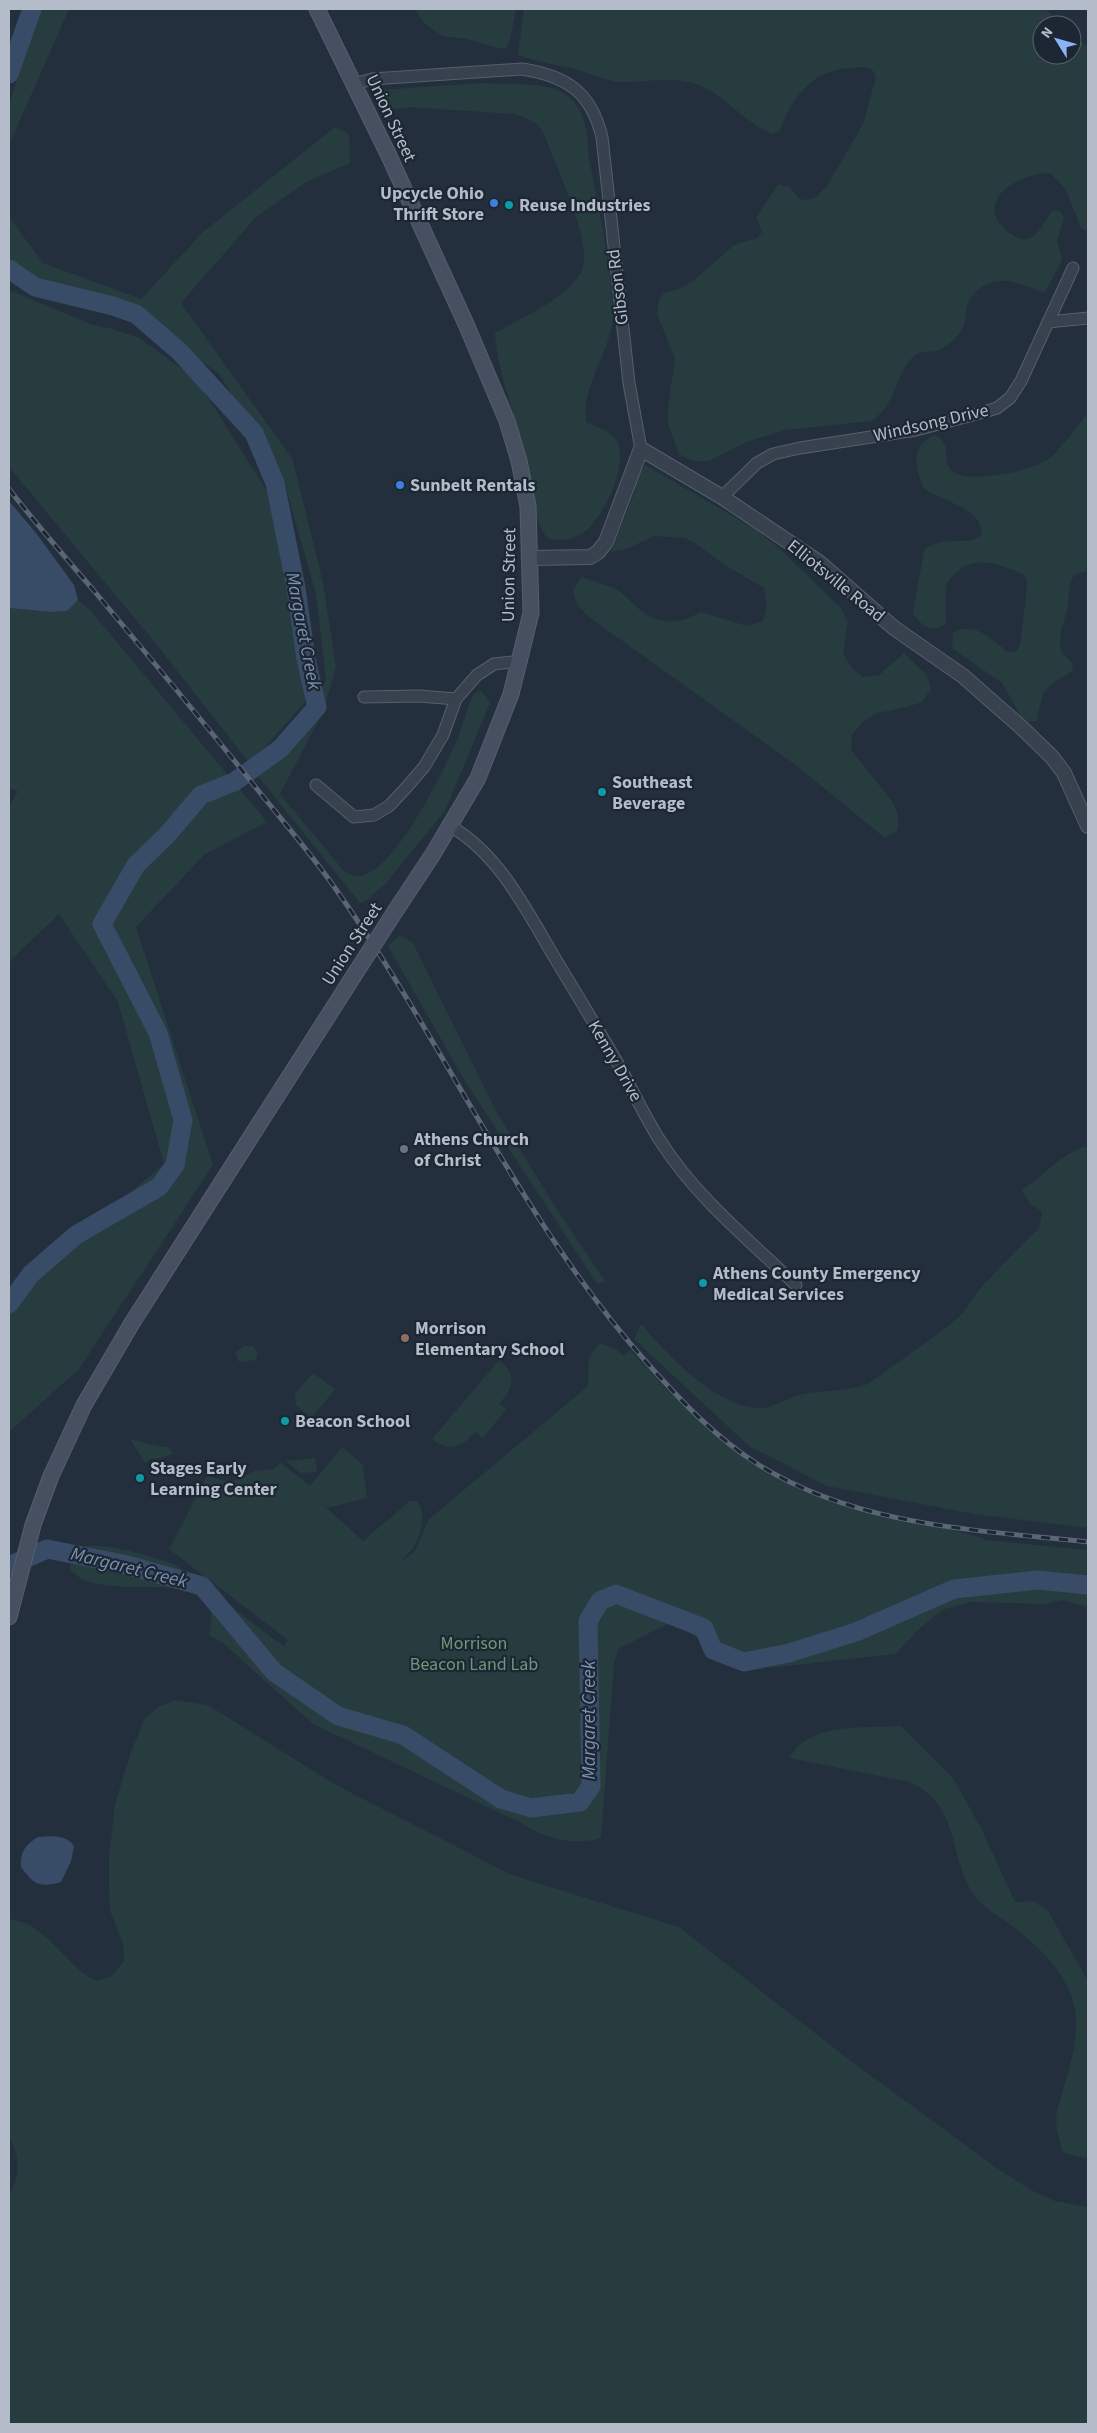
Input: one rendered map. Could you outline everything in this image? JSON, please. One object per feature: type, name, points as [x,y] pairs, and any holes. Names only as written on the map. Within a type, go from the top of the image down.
[{"type":"main road","name":"Union Street","points":[[9,1617],[13,1594],[33,1525],[51,1476],[84,1405],[132,1323],[450,826],[478,778],[497,734],[521,662],[531,613],[531,558],[528,506],[519,461],[507,421],[466,324],[317,9]]},
{"type":"street","name":"Gibson Rd","points":[[354,84],[372,79],[515,68],[535,70],[572,86],[586,100],[598,124],[632,403],[641,449]]},
{"type":"street","name":"Windsong Drive","points":[[722,498],[757,463],[773,454],[916,430],[997,408],[1010,398],[1021,381],[1073,268]]},
{"type":"street","points":[[1048,322],[1088,318]]},
{"type":"street","points":[[531,558],[590,558],[598,552],[606,542],[641,449]]},
{"type":"street","name":"Elliotsville Road","points":[[641,449],[722,498],[820,563],[894,628],[963,676],[1021,726],[1064,773],[1088,826]]},
{"type":"street","points":[[316,785],[354,817],[374,815],[389,806],[424,767],[443,735],[456,699],[477,675],[494,664],[521,662]]},
{"type":"street","points":[[364,697],[418,696],[456,699]]},
{"type":"street","name":"Kenny Drive","points":[[450,826],[471,841],[511,887],[621,1070],[661,1142],[682,1172],[735,1227],[796,1285]]},
{"type":"green space","points":[[40,9],[69,9],[9,145],[9,105]]},
{"type":"green space","points":[[415,9],[516,9],[510,40],[506,48],[498,48],[467,39],[442,36],[423,22]]},
{"type":"green space","points":[[524,9],[1045,9],[1052,15],[1032,15],[1032,65],[1082,65],[1082,42],[1088,47],[1088,232],[1081,228],[1066,190],[1050,173],[1037,174],[1012,184],[1002,192],[996,202],[995,212],[999,223],[1011,234],[1024,239],[1032,237],[1053,210],[1060,211],[1064,218],[1057,242],[1062,257],[1060,265],[1044,293],[1009,281],[992,282],[984,286],[969,300],[965,323],[961,332],[941,349],[920,352],[915,355],[906,366],[885,408],[871,421],[786,430],[746,442],[709,461],[693,461],[679,454],[668,424],[668,408],[675,359],[657,314],[659,299],[664,293],[679,289],[693,281],[734,245],[757,238],[762,232],[756,217],[778,184],[789,187],[800,199],[808,200],[816,197],[827,186],[863,124],[876,77],[872,69],[864,67],[837,70],[814,80],[797,97],[780,131],[773,134],[752,123],[715,94],[693,83],[669,80],[615,81],[518,55]]},
{"type":"green space","points":[[482,83],[526,84],[544,86],[559,91],[572,99],[581,113],[587,132],[589,159],[607,255],[613,313],[606,345],[591,383],[586,409],[586,422],[613,436],[619,446],[620,459],[618,474],[605,506],[587,530],[570,539],[548,539],[536,517],[524,453],[505,387],[496,347],[495,333],[558,296],[578,277],[583,267],[583,243],[579,228],[569,196],[544,135],[541,129],[532,121],[515,114],[409,107],[394,109],[379,106],[380,90]]},
{"type":"green space","points":[[335,127],[349,134],[350,163],[308,181],[256,217],[181,303],[293,460],[323,583],[336,666],[324,710],[280,794],[345,872],[359,876],[373,871],[387,858],[402,840],[430,796],[457,740],[474,694],[481,690],[490,703],[445,811],[385,884],[367,900],[360,903],[257,775],[284,739],[310,715],[326,679],[316,594],[282,475],[219,374],[135,312],[49,289],[9,263],[9,217],[43,263],[141,299],[203,232]]},
{"type":"green space","points":[[9,290],[93,325],[139,338],[197,380],[273,501],[314,692],[250,764],[153,640],[9,467]]},
{"type":"green space","points":[[1088,413],[1088,571],[1075,574],[1071,582],[1060,641],[1062,653],[1073,664],[1072,671],[1046,690],[1041,701],[1037,721],[1029,722],[1022,718],[1002,683],[952,648],[953,633],[968,629],[982,633],[1008,652],[1016,651],[1020,646],[1027,588],[1027,581],[1023,574],[987,563],[969,564],[961,568],[947,584],[945,599],[946,624],[937,628],[928,627],[923,625],[913,613],[924,551],[931,546],[945,541],[975,539],[982,535],[980,525],[968,511],[923,487],[918,472],[918,451],[927,439],[935,435],[944,444],[946,459],[950,469],[955,473],[975,477],[1019,471],[1032,467],[1051,457]]},
{"type":"green space","points":[[645,465],[755,529],[780,549],[841,608],[848,622],[843,653],[851,667],[863,677],[879,675],[904,653],[927,675],[931,689],[922,702],[877,713],[863,722],[852,734],[851,750],[891,800],[898,814],[898,830],[885,838],[797,766],[589,617],[578,606],[573,591],[581,577],[617,589],[641,611],[654,619],[670,622],[686,619],[701,612],[747,626],[763,621],[767,605],[764,588],[723,564],[698,545],[685,538],[654,536],[627,549],[611,552],[634,494],[637,478]]},
{"type":"green space","points":[[78,600],[90,610],[267,822],[205,854],[136,927],[213,1165],[79,1369],[9,1432],[9,1295],[164,1164],[118,1002],[59,914],[9,962],[9,807],[18,791],[9,788],[9,608],[52,612],[67,611]]},
{"type":"green space","points":[[400,935],[413,943],[496,1111],[558,1211],[605,1281],[597,1284],[465,1081],[388,946]]},
{"type":"green space","points":[[1088,1146],[1088,1528],[974,1514],[827,1486],[749,1446],[634,1339],[641,1324],[693,1376],[724,1398],[740,1405],[762,1408],[804,1394],[868,1384],[950,1325],[963,1313],[981,1287],[1039,1228],[1042,1212],[1030,1203],[1021,1190],[1061,1159],[1078,1149]]},
{"type":"green space","name":"Morrison Beacon Land Lab","points":[[600,1343],[617,1350],[624,1356],[630,1350],[668,1391],[719,1437],[804,1492],[983,1538],[984,1540],[1088,1550],[1088,1607],[1062,1600],[1044,1604],[970,1602],[942,1610],[919,1629],[895,1654],[768,1668],[756,1662],[743,1666],[671,1622],[618,1649],[614,1664],[601,1838],[570,1841],[549,1837],[530,1829],[313,1724],[223,1643],[209,1635],[211,1618],[208,1606],[200,1597],[175,1588],[122,1587],[89,1582],[69,1570],[77,1552],[81,1548],[89,1546],[131,1551],[173,1564],[219,1596],[284,1646],[288,1640],[169,1549],[207,1476],[231,1482],[255,1471],[274,1469],[280,1462],[310,1486],[342,1447],[363,1465],[367,1498],[328,1508],[318,1500],[363,1541],[410,1501],[416,1501],[422,1511],[421,1529],[414,1546],[402,1561],[415,1551],[429,1519],[588,1386],[589,1357]]},
{"type":"green space","points":[[243,1346],[252,1346],[258,1352],[256,1360],[239,1362],[235,1353]]},
{"type":"green space","points":[[499,1360],[505,1365],[511,1376],[508,1392],[499,1404],[506,1409],[483,1438],[475,1432],[461,1444],[450,1447],[444,1446],[432,1439]]},
{"type":"green space","points":[[313,1373],[335,1389],[314,1415],[310,1417],[296,1405],[295,1394]]},
{"type":"green space","points":[[131,1440],[168,1447],[173,1454],[155,1459],[152,1458],[145,1463]]},
{"type":"green space","points":[[315,1458],[317,1472],[300,1473],[286,1461]]},
{"type":"green space","points":[[175,1700],[208,1705],[336,1785],[512,1875],[679,1927],[851,2061],[998,2169],[1031,2190],[1055,2201],[1088,2207],[1088,2424],[9,2424],[9,2193],[16,2180],[18,2165],[15,2150],[9,2137],[9,1919],[31,1926],[40,1932],[78,1969],[96,1981],[112,1976],[124,1961],[123,1943],[110,1911],[109,1857],[115,1804],[131,1752],[145,1718],[158,1707]]},
{"type":"green space","points":[[901,1726],[953,1778],[981,1828],[1015,1902],[1033,1901],[1048,1911],[1088,1981],[1088,2158],[1063,2153],[1057,2128],[1057,2113],[1076,2035],[1076,2015],[1068,1987],[1042,1952],[1020,1932],[978,1900],[968,1886],[953,1837],[939,1806],[927,1793],[910,1782],[789,1758],[800,1744],[823,1733],[849,1728]]},
{"type":"water","points":[[9,501],[36,533],[74,585],[78,600],[67,611],[52,612],[9,608]]},
{"type":"water","points":[[53,1836],[67,1839],[74,1846],[71,1861],[61,1882],[48,1885],[38,1884],[21,1867],[21,1857],[24,1849],[38,1837]]},
{"type":"waterway","name":"Margaret Creek","points":[[9,74],[32,9]]},
{"type":"waterway","name":"Margaret Creek","points":[[9,269],[35,287],[113,306],[136,314],[179,351],[254,433],[275,483],[296,588],[306,659],[317,707],[280,749],[234,782],[201,795],[167,835],[136,865],[102,924],[158,1033],[183,1120],[175,1165],[159,1187],[76,1235],[31,1274],[9,1304]]},
{"type":"waterway","name":"Margaret Creek","points":[[9,1566],[47,1549],[123,1564],[202,1586],[274,1672],[338,1716],[403,1735],[501,1799],[531,1808],[580,1802],[591,1786],[588,1621],[600,1601],[616,1594],[704,1628],[713,1650],[744,1662],[789,1653],[856,1632],[954,1589],[1038,1580],[1088,1585]]},
{"type":"railway","points":[[9,489],[200,718],[326,876],[375,947],[522,1192],[561,1252],[603,1309],[648,1364],[700,1419],[728,1443],[759,1465],[797,1485],[836,1501],[877,1513],[919,1522],[1088,1542]]},
{"type":"place","name":"Upcycle Ohio Thrift Store","points":[[494,203]]},
{"type":"place","name":"Reuse Industries","points":[[509,205]]},
{"type":"place","name":"Sunbelt Rentals","points":[[400,485]]},
{"type":"place","name":"Southeast Beverage","points":[[602,792]]},
{"type":"place","name":"Athens Church of Christ","points":[[404,1149]]},
{"type":"place","name":"Athens County Emergency Medical Services","points":[[703,1283]]},
{"type":"place","name":"Morrison Elementary School","points":[[405,1338]]},
{"type":"place","name":"Beacon School","points":[[285,1421]]},
{"type":"place","name":"Stages Early Learning Center","points":[[140,1478]]}]
